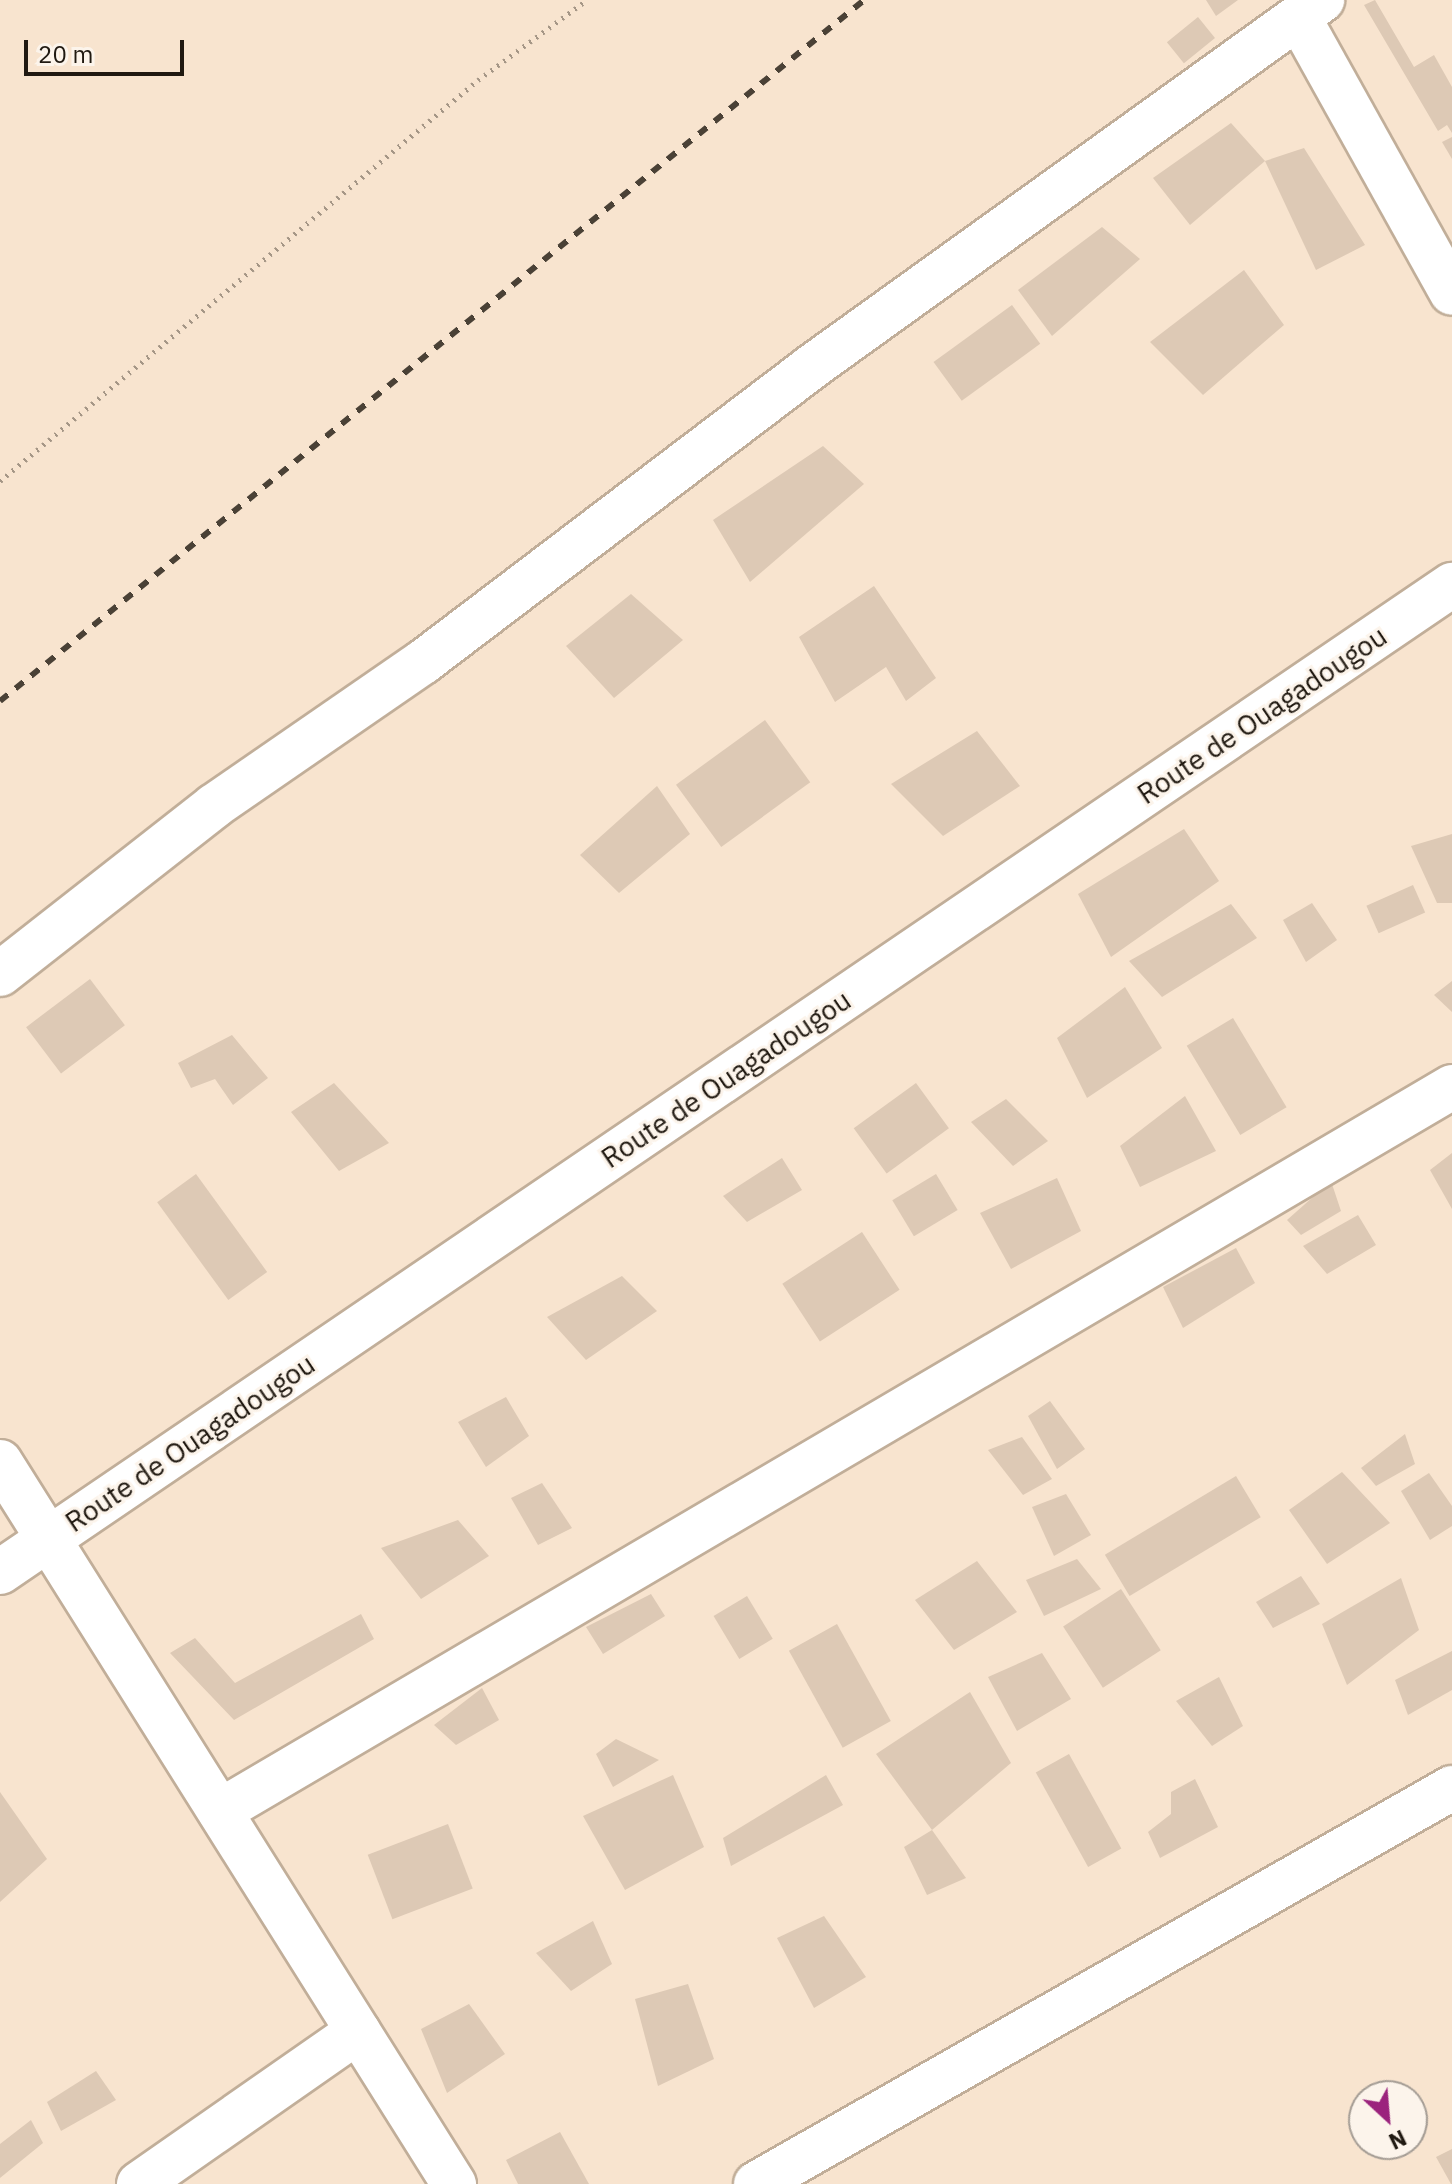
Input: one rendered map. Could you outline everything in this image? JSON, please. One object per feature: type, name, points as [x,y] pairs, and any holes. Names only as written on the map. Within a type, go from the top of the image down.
[{"type":"street","points":[[0,974],[214,806],[423,662],[810,368],[1311,10],[1452,293]]},
{"type":"street","name":"Route de Ouagadougou","points":[[0,1572],[1452,585]]},
{"type":"street","points":[[220,1811],[1452,1087]]},
{"type":"street","points":[[0,1462],[454,2184]]},
{"type":"street","points":[[756,2184],[1452,1788]]},
{"type":"street","points":[[139,2184],[358,2031]]},
{"type":"path","points":[[0,481],[478,80],[587,0]]},
{"type":"building","points":[[1206,0],[1238,0],[1216,16]]},
{"type":"building","points":[[1375,0],[1414,67],[1434,55],[1452,87],[1452,133],[1447,125],[1438,131],[1364,5]]},
{"type":"building","points":[[1198,17],[1215,38],[1184,63],[1167,42]]},
{"type":"building","points":[[1231,123],[1265,161],[1190,225],[1153,178]]},
{"type":"building","points":[[1452,137],[1452,159],[1442,142]]},
{"type":"building","points":[[1304,148],[1365,245],[1316,270],[1265,161]]},
{"type":"building","points":[[1102,227],[1140,259],[1052,336],[1018,290]]},
{"type":"building","points":[[1244,270],[1284,325],[1203,395],[1150,342]]},
{"type":"building","points":[[1012,305],[1040,344],[962,401],[934,362]]},
{"type":"building","points":[[823,446],[864,484],[750,582],[713,520]]},
{"type":"building","points":[[874,586],[936,678],[906,701],[886,667],[835,702],[799,637]]},
{"type":"building","points":[[631,594],[683,640],[614,698],[566,646]]},
{"type":"building","points":[[765,720],[810,782],[721,847],[676,785]]},
{"type":"building","points":[[977,731],[1020,786],[943,836],[891,784]]},
{"type":"building","points":[[657,786],[690,834],[619,893],[580,855]]},
{"type":"building","points":[[1184,829],[1219,881],[1111,957],[1078,894]]},
{"type":"building","points":[[1452,834],[1452,903],[1437,903],[1411,846]]},
{"type":"building","points":[[1413,885],[1425,912],[1379,933],[1366,906]]},
{"type":"building","points":[[1312,903],[1337,940],[1306,962],[1283,920]]},
{"type":"building","points":[[1231,904],[1257,938],[1162,997],[1129,961]]},
{"type":"building","points":[[90,979],[125,1025],[61,1073],[26,1027]]},
{"type":"building","points":[[1452,981],[1452,1012],[1434,995]]},
{"type":"building","points":[[1125,987],[1162,1048],[1087,1098],[1057,1038]]},
{"type":"building","points":[[1233,1018],[1287,1107],[1240,1135],[1187,1046]]},
{"type":"building","points":[[232,1035],[268,1078],[233,1105],[215,1079],[191,1088],[178,1063]]},
{"type":"building","points":[[334,1083],[389,1143],[339,1171],[291,1112]]},
{"type":"building","points":[[916,1083],[949,1128],[887,1174],[854,1128]]},
{"type":"building","points":[[1185,1096],[1216,1151],[1140,1187],[1120,1146]]},
{"type":"building","points":[[1006,1099],[1048,1141],[1013,1166],[971,1122]]},
{"type":"building","points":[[1452,1153],[1452,1209],[1430,1170]]},
{"type":"building","points":[[782,1158],[802,1190],[747,1222],[723,1196]]},
{"type":"building","points":[[196,1174],[267,1272],[228,1300],[157,1202]]},
{"type":"building","points":[[936,1174],[958,1210],[914,1236],[892,1200]]},
{"type":"building","points":[[1057,1178],[1081,1231],[1011,1269],[980,1213]]},
{"type":"building","points":[[1331,1181],[1341,1211],[1301,1235],[1287,1220]]},
{"type":"building","points":[[1358,1215],[1376,1245],[1327,1274],[1303,1246]]},
{"type":"building","points":[[862,1232],[900,1290],[820,1342],[782,1284]]},
{"type":"building","points":[[1236,1248],[1255,1283],[1183,1328],[1163,1287]]},
{"type":"building","points":[[622,1276],[657,1311],[586,1360],[547,1317]]},
{"type":"building","points":[[506,1397],[529,1436],[486,1467],[458,1422]]},
{"type":"building","points":[[1050,1401],[1085,1449],[1057,1469],[1028,1416]]},
{"type":"building","points":[[1405,1434],[1415,1464],[1376,1486],[1361,1468]]},
{"type":"building","points":[[1022,1437],[1052,1479],[1023,1495],[988,1450]]},
{"type":"building","points":[[1342,1472],[1390,1523],[1327,1564],[1289,1510]]},
{"type":"building","points":[[1429,1473],[1452,1506],[1452,1526],[1430,1540],[1401,1491]]},
{"type":"building","points":[[1236,1476],[1261,1517],[1130,1596],[1105,1555]]},
{"type":"building","points":[[542,1483],[572,1528],[538,1545],[511,1498]]},
{"type":"building","points":[[1066,1494],[1091,1535],[1054,1556],[1032,1507]]},
{"type":"building","points":[[458,1520],[489,1556],[421,1599],[381,1548]]},
{"type":"building","points":[[1077,1559],[1101,1589],[1044,1616],[1026,1580]]},
{"type":"building","points":[[977,1561],[1017,1612],[954,1650],[915,1600]]},
{"type":"building","points":[[1301,1576],[1320,1604],[1273,1628],[1256,1602]]},
{"type":"building","points":[[1401,1578],[1419,1630],[1347,1685],[1322,1624]]},
{"type":"building","points":[[1121,1589],[1161,1650],[1103,1688],[1063,1627]]},
{"type":"building","points":[[651,1594],[665,1616],[603,1654],[586,1627]]},
{"type":"building","points":[[747,1596],[773,1639],[739,1659],[714,1616]]},
{"type":"building","points":[[361,1614],[374,1639],[234,1720],[170,1653],[195,1638],[235,1683]]},
{"type":"building","points":[[837,1624],[891,1721],[843,1748],[789,1651]]},
{"type":"building","points":[[1452,1651],[1452,1690],[1408,1715],[1395,1680]]},
{"type":"building","points":[[1042,1653],[1071,1699],[1017,1731],[988,1677]]},
{"type":"building","points":[[1219,1677],[1243,1726],[1212,1746],[1176,1701]]},
{"type":"building","points":[[482,1688],[499,1720],[456,1745],[434,1725]]},
{"type":"building","points":[[970,1692],[1011,1763],[932,1830],[876,1754]]},
{"type":"building","points":[[616,1739],[659,1760],[613,1787],[596,1754]]},
{"type":"building","points":[[1069,1754],[1121,1848],[1088,1867],[1036,1772]]},
{"type":"building","points":[[673,1775],[704,1847],[625,1890],[583,1816]]},
{"type":"building","points":[[826,1775],[843,1805],[731,1866],[723,1838]]},
{"type":"building","points":[[1195,1779],[1218,1827],[1160,1858],[1148,1832],[1171,1814],[1171,1792]]},
{"type":"building","points":[[0,1792],[47,1859],[0,1902]]},
{"type":"building","points":[[448,1824],[473,1888],[392,1919],[368,1855]]},
{"type":"building","points":[[932,1830],[966,1878],[927,1895],[904,1847]]},
{"type":"building","points":[[824,1916],[866,1977],[814,2008],[777,1938]]},
{"type":"building","points":[[593,1921],[612,1964],[571,1991],[536,1953]]},
{"type":"building","points":[[688,1984],[714,2059],[658,2086],[635,1999]]},
{"type":"building","points":[[469,2004],[505,2054],[447,2093],[421,2029]]},
{"type":"building","points":[[96,2071],[116,2100],[61,2131],[47,2102]]},
{"type":"building","points":[[31,2120],[43,2143],[0,2178],[0,2144]]},
{"type":"building","points":[[560,2132],[589,2184],[518,2184],[506,2160]]},
{"type":"building","points":[[1452,2149],[1452,2184],[1451,2184],[1436,2157]]},
{"type":"railway","points":[[0,701],[864,0]]}]
